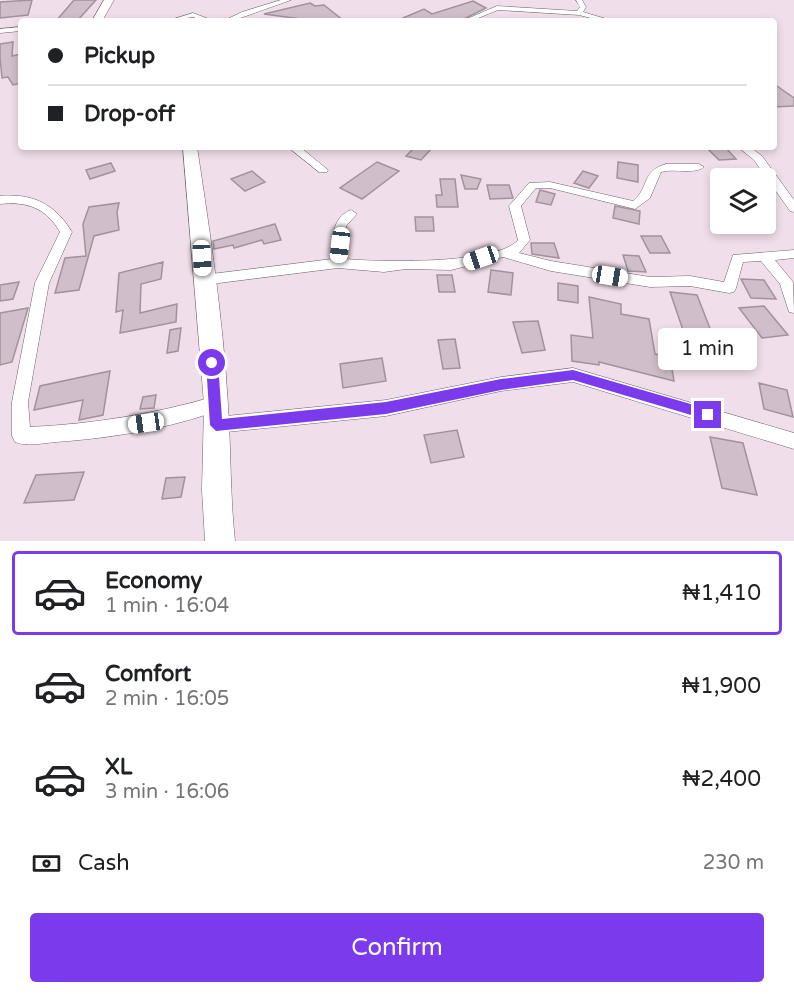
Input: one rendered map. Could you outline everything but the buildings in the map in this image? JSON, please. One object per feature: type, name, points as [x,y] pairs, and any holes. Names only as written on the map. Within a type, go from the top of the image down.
[{"type":"street","points":[[99,18],[109,0]]},
{"type":"street","points":[[233,18],[288,0]]},
{"type":"street","points":[[579,0],[583,7],[579,13]]},
{"type":"street","points":[[472,18],[497,8],[579,13],[598,18]]},
{"type":"street","points":[[182,18],[193,15],[202,18]]},
{"type":"street","points":[[0,31],[18,29]]},
{"type":"street","points":[[190,150],[201,236],[216,415],[216,490],[220,541]]},
{"type":"street","points":[[297,150],[323,170]]},
{"type":"street","points":[[747,150],[758,158],[794,208]]},
{"type":"street","points":[[203,280],[338,263],[384,267],[406,264],[451,265],[503,254],[517,249],[524,240],[515,206],[532,185],[550,185],[635,205],[646,196],[657,170],[666,167],[699,167]]},
{"type":"street","points":[[0,200],[19,197],[48,209],[60,220],[66,232],[42,283],[20,402],[21,436],[65,435],[216,415],[386,408],[501,384],[573,375],[794,441]]},
{"type":"street","points":[[338,263],[340,225],[351,214]]},
{"type":"street","points":[[503,254],[551,266],[650,282],[690,281],[729,288],[738,258],[794,254]]},
{"type":"street","points":[[764,256],[786,282],[794,308]]},
{"type":"route","points":[[212,363],[216,425],[386,408],[430,401],[501,384],[573,375],[708,415]]}]
